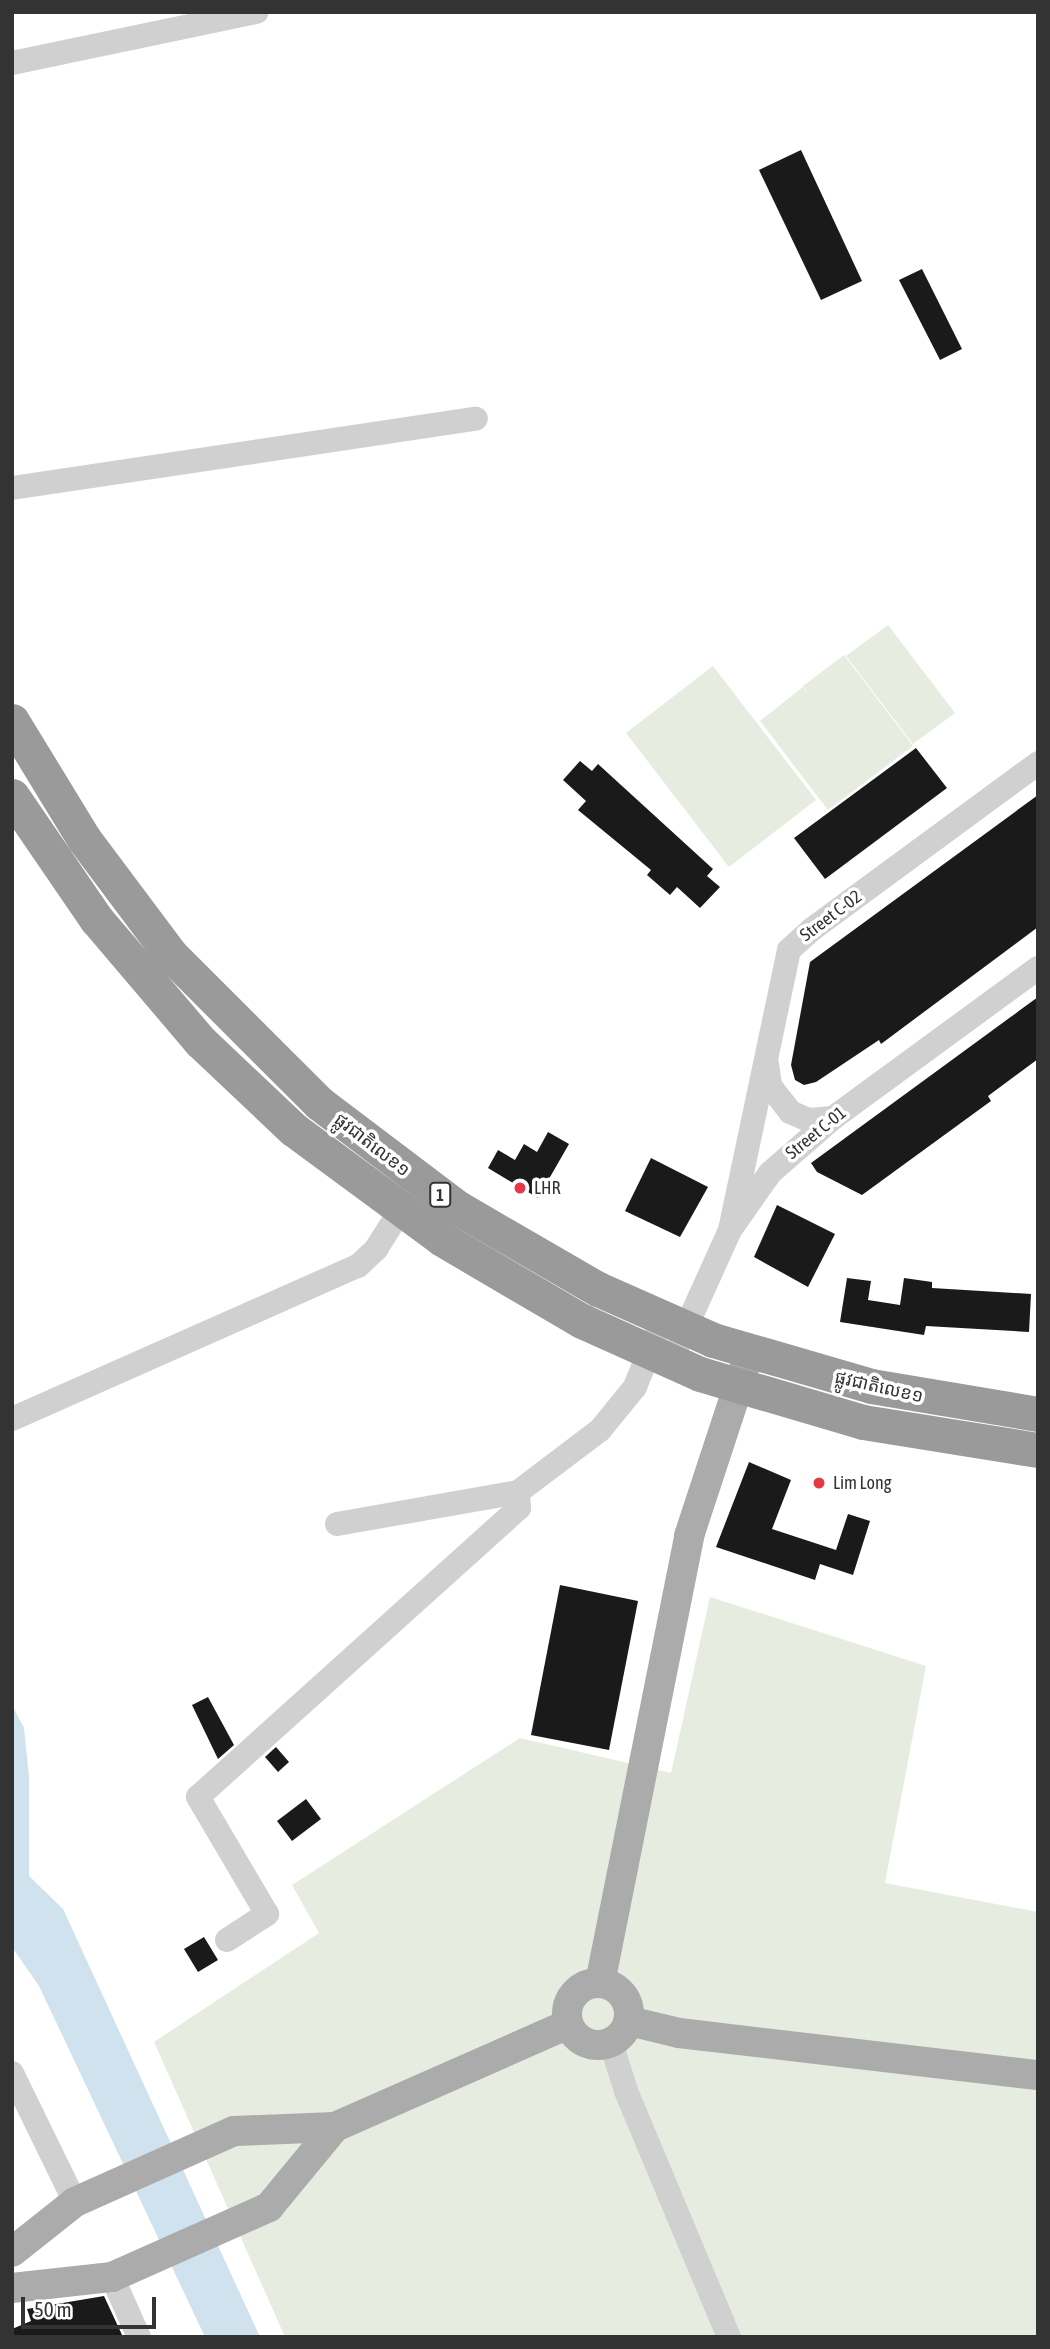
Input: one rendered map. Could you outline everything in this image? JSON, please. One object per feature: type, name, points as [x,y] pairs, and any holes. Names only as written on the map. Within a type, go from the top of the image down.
[{"type":"highway","name":"ផ្លូវជាតិលេខ១","points":[[12,721],[57,798],[127,899],[170,954],[275,1063],[370,1145],[458,1208],[598,1289],[673,1324],[749,1353],[883,1389],[1038,1414]]},
{"type":"highway","name":"ផ្លូវជាតិលេខ១","points":[[12,796],[97,920],[177,1016],[293,1129],[400,1211],[511,1282],[660,1358],[739,1388],[863,1422],[1038,1450]]},
{"type":"main road","points":[[600,1983],[689,1536],[749,1353]]},
{"type":"main road","points":[[620,2032],[621,1993],[600,1983],[574,1994],[567,2011],[568,2024],[580,2040],[591,2045],[620,2032],[679,2033],[1038,2076]]},
{"type":"main road","points":[[12,2252],[84,2197],[234,2131],[335,2127],[568,2024]]},
{"type":"main road","points":[[12,2288],[119,2274],[269,2207],[335,2127]]},
{"type":"street","points":[[12,63],[257,12]]},
{"type":"street","points":[[12,488],[476,419]]},
{"type":"street","name":"Street C-02","points":[[730,1230],[789,950],[799,939],[1038,763]]},
{"type":"street","name":"Street C-01","points":[[518,1492],[600,1430],[660,1358],[673,1324],[730,1230],[770,1173],[833,1118],[1038,968]]},
{"type":"street","points":[[765,1054],[778,1102],[809,1120],[833,1118]]},
{"type":"street","points":[[12,1419],[358,1266],[376,1250],[400,1211]]},
{"type":"street","points":[[227,1940],[267,1913],[198,1797],[519,1508],[518,1492],[337,1524]]},
{"type":"street","points":[[620,2032],[626,2091],[729,2337]]},
{"type":"street","points":[[12,2073],[84,2197]]},
{"type":"street","points":[[119,2274],[139,2337]]},
{"type":"shaded area","points":[[888,625],[955,713],[913,744],[846,656]]},
{"type":"shaded area","points":[[844,655],[913,746],[828,810],[760,721],[803,687],[813,700],[803,686]]},
{"type":"shaded area","points":[[713,666],[816,800],[729,867],[626,733]]},
{"type":"shaded area","points":[[710,1597],[926,1666],[885,1883],[1038,1912],[1038,2337],[285,2337],[154,2042],[319,1933],[292,1885],[520,1738],[671,1773]]},
{"type":"water","points":[[12,1705],[24,1728],[29,1777],[29,1876],[63,1909],[260,2337],[205,2337],[39,1986],[12,1947]]},
{"type":"building","points":[[801,150],[862,281],[821,300],[759,170]]},
{"type":"building","points":[[922,269],[962,349],[940,360],[899,280]]},
{"type":"building","points":[[916,748],[947,788],[825,879],[794,838]]},
{"type":"building","points":[[580,761],[592,771],[598,764],[713,869],[707,876],[720,887],[700,908],[677,887],[670,895],[647,875],[651,870],[578,810],[586,801],[563,780]]},
{"type":"building","points":[[1038,795],[1038,927],[881,1044],[879,1040],[816,1082],[804,1085],[795,1080],[791,1065],[810,962]]},
{"type":"building","points":[[1038,997],[1038,1059],[988,1096],[991,1101],[862,1195],[817,1172],[811,1163]]},
{"type":"building","points":[[548,1132],[569,1144],[538,1198],[488,1168],[498,1150],[515,1160],[524,1144],[537,1152]]},
{"type":"building","points":[[651,1158],[708,1187],[680,1237],[625,1211]]},
{"type":"building","points":[[777,1205],[835,1234],[808,1287],[754,1257]]},
{"type":"building","points":[[847,1278],[871,1281],[868,1300],[900,1305],[904,1278],[932,1282],[932,1288],[1031,1294],[1029,1332],[926,1326],[924,1335],[840,1322]]},
{"type":"building","points":[[749,1462],[791,1480],[772,1529],[836,1550],[848,1514],[870,1521],[853,1575],[820,1564],[815,1580],[716,1547]]},
{"type":"building","points":[[560,1585],[638,1601],[609,1750],[531,1735]]},
{"type":"building","points":[[208,1697],[234,1745],[218,1759],[192,1705]]},
{"type":"building","points":[[276,1747],[289,1762],[278,1772],[265,1757]]},
{"type":"building","points":[[306,1799],[321,1819],[292,1841],[277,1821]]},
{"type":"building","points":[[204,1937],[218,1960],[198,1972],[184,1949]]},
{"type":"building","points":[[104,2296],[123,2337],[12,2337],[12,2329],[31,2321],[27,2309]]},
{"type":"place","name":"LHR","points":[[520,1188]]},
{"type":"place","name":"Lim Long","points":[[819,1483]]}]
